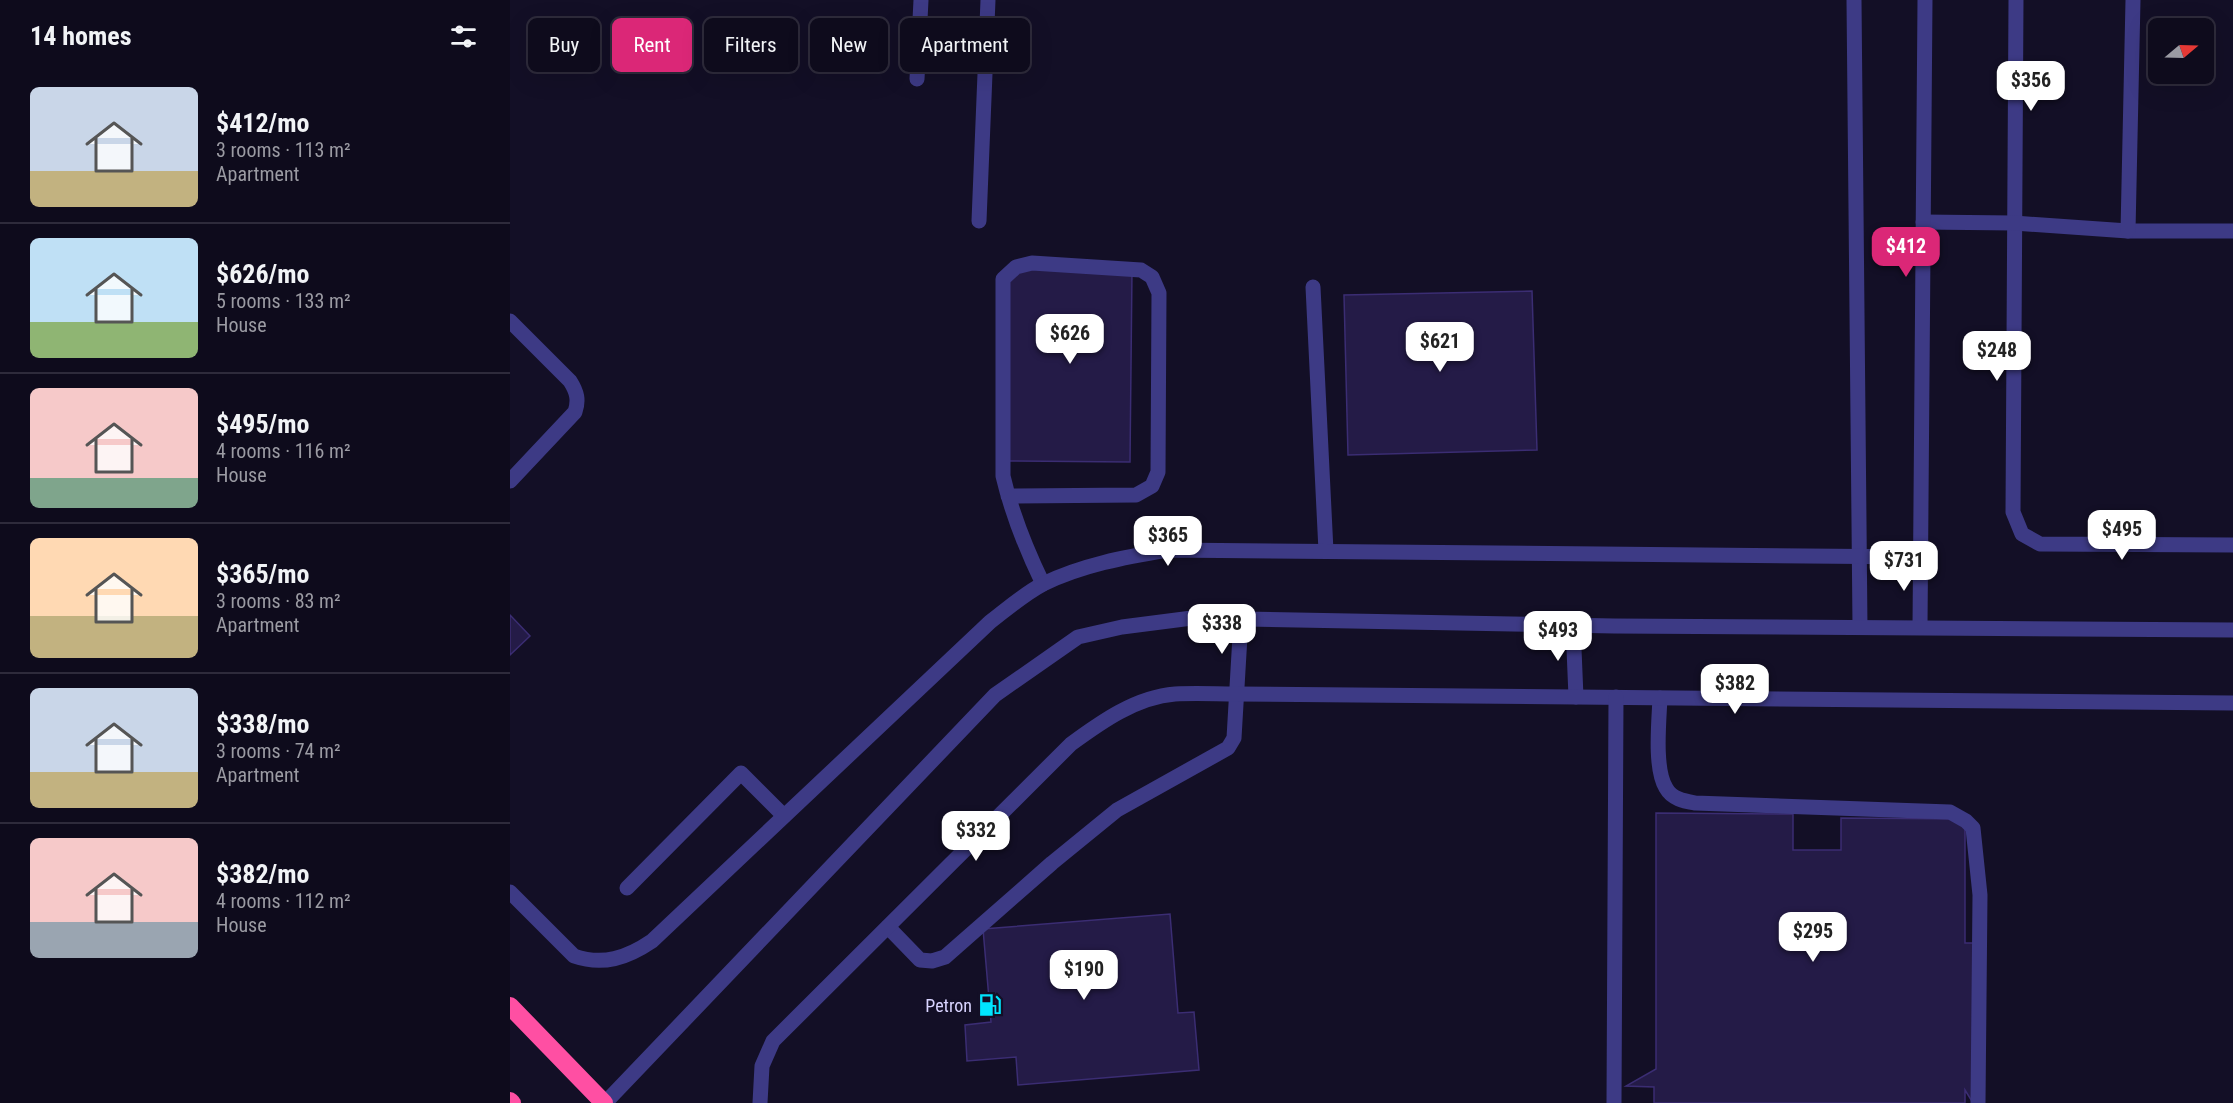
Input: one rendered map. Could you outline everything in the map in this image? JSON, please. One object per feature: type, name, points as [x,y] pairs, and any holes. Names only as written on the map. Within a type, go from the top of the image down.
[{"type":"highway","points":[[510,1006],[604,1103]]},
{"type":"street","points":[[917,79],[921,0]]},
{"type":"street","points":[[979,221],[988,0]]},
{"type":"street","points":[[1854,0],[1860,627]]},
{"type":"street","points":[[1920,627],[1925,0]]},
{"type":"street","points":[[2016,0],[2013,512],[2022,534],[2040,544],[2233,545]]},
{"type":"street","points":[[2128,231],[2133,0]]},
{"type":"street","points":[[1923,222],[2014,224],[2128,231],[2233,231]]},
{"type":"street","points":[[1008,496],[1136,495],[1152,486],[1158,472],[1158,293],[1152,278],[1141,270],[1032,263],[1016,267],[1004,279],[1003,476],[1008,496],[1025,546],[1043,584]]},
{"type":"street","points":[[1313,287],[1326,551]]},
{"type":"street","points":[[510,321],[570,381],[575,388],[578,404],[575,412],[510,481]]},
{"type":"street","points":[[510,892],[574,956],[587,961],[619,958],[638,951],[652,941],[990,622],[1043,584],[1119,558],[1168,550],[1920,557]]},
{"type":"street","points":[[604,1103],[994,694],[1078,637],[1122,627],[1192,618],[1573,625],[2233,630]]},
{"type":"street","points":[[888,927],[920,960],[932,961],[945,957],[1052,863],[1117,810],[1228,748],[1234,738],[1241,619]]},
{"type":"street","points":[[1573,625],[1576,697]]},
{"type":"street","points":[[760,1103],[762,1066],[773,1041],[1071,744],[1102,721],[1136,704],[1173,694],[2233,704]]},
{"type":"street","points":[[1614,1103],[1616,697]]},
{"type":"street","points":[[1660,698],[1659,761],[1666,788],[1677,799],[1695,803],[1950,812],[1973,828],[1980,895],[1978,1103]]},
{"type":"street","points":[[627,888],[741,773],[784,816]]},
{"type":"building","points":[[1009,268],[1132,270],[1130,462],[1008,461]]},
{"type":"building","points":[[1532,291],[1537,450],[1348,455],[1344,295]]},
{"type":"building","points":[[510,615],[530,636],[510,655]]},
{"type":"building","points":[[1656,813],[1793,814],[1793,850],[1841,850],[1841,818],[1965,819],[1965,943],[1981,943],[1973,1103],[1965,1090],[1965,1103],[1654,1103],[1654,1087],[1626,1086],[1656,1069]]},
{"type":"building","points":[[1170,914],[1178,1013],[1194,1012],[1199,1070],[1018,1085],[1016,1057],[967,1061],[965,1025],[991,1022],[983,929]]},
{"type":"place","name":"Petron","points":[[990,1005]]}]
